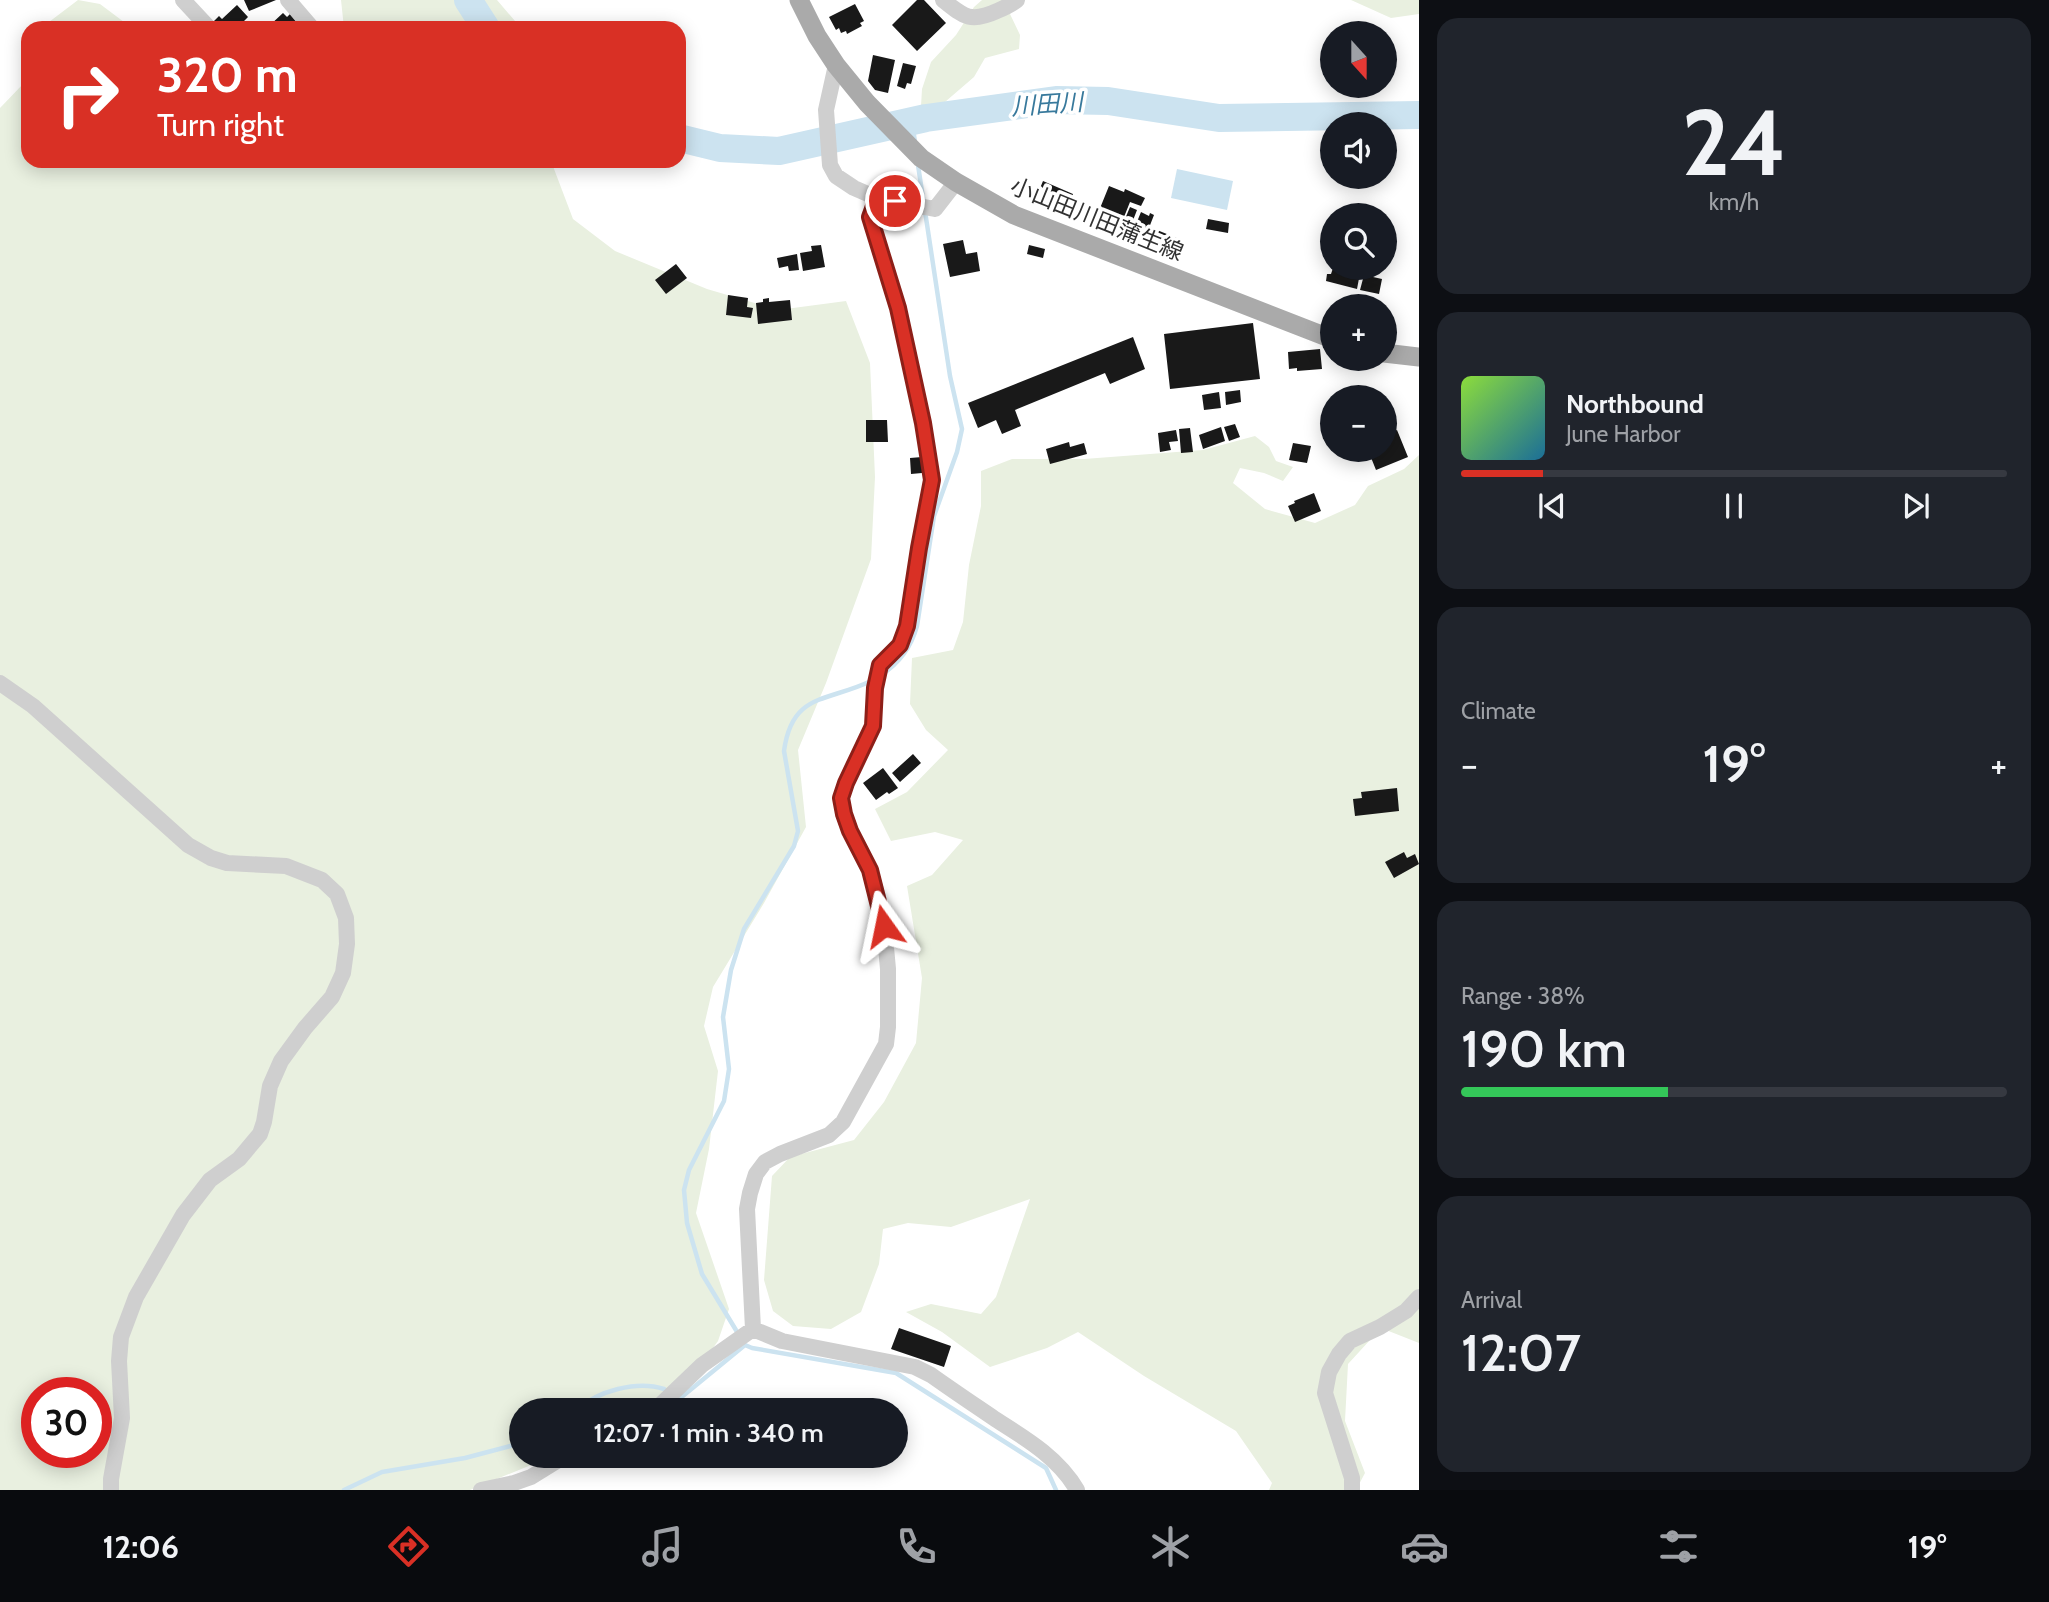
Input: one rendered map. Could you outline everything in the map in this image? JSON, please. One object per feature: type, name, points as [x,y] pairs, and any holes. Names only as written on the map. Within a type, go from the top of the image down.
[{"type":"main road","name":"小山田川田蒲生線","points":[[799,0],[817,36],[836,65],[867,103],[921,158],[956,182],[1014,215],[1320,334]]},
{"type":"main road","points":[[1397,354],[1419,357]]},
{"type":"street","points":[[183,0],[202,21]]},
{"type":"street","points":[[288,0],[306,21]]},
{"type":"street","points":[[943,0],[959,13],[973,19],[989,15],[1017,0]]},
{"type":"street","points":[[836,65],[826,110],[830,165],[836,176],[877,198],[935,209],[956,182]]},
{"type":"street","points":[[744,1335],[747,1209],[756,1174],[765,1162],[829,1135],[843,1122],[886,1044],[889,1004],[884,926],[870,870],[850,831],[841,798],[873,726],[875,688],[880,665],[900,645],[907,626],[932,480],[923,423],[898,308],[870,217],[877,198]]},
{"type":"street","points":[[0,683],[33,706],[188,845],[226,863],[286,866],[322,880],[337,894],[346,918],[347,944],[343,973],[332,998],[305,1028],[281,1061],[270,1086],[260,1134],[239,1160],[210,1180],[183,1214],[136,1297],[121,1337],[119,1360],[122,1418],[111,1490]]},
{"type":"street","points":[[1352,1490],[1352,1478],[1325,1393],[1329,1372],[1350,1341],[1406,1311],[1419,1297]]},
{"type":"street","points":[[668,1398],[702,1365],[744,1335],[915,1367],[1028,1440],[1055,1462],[1077,1490]]},
{"type":"street","points":[[481,1490],[514,1483],[546,1468]]},
{"type":"green space","points":[[78,0],[100,4],[123,21],[50,21]]},
{"type":"green space","points":[[341,0],[497,0],[515,21],[343,21]]},
{"type":"green space","points":[[982,0],[1018,0],[1010,14],[1020,35],[1019,49],[985,58],[974,77],[938,108],[921,106],[922,89],[931,62],[956,35],[974,7]]},
{"type":"green space","points":[[1351,0],[1419,0],[1419,14],[1391,18]]},
{"type":"green space","points":[[21,86],[21,168],[554,168],[573,219],[615,251],[707,289],[778,310],[846,301],[870,363],[875,477],[871,559],[826,683],[798,750],[806,827],[713,987],[704,1026],[718,1071],[709,1149],[696,1213],[729,1309],[718,1341],[677,1398],[509,1398],[509,1468],[524,1468],[470,1490],[0,1490],[0,108]]},
{"type":"green space","points":[[1255,436],[1269,447],[1276,461],[1293,467],[1283,481],[1264,473],[1240,468],[1233,483],[1265,509],[1315,523],[1355,505],[1368,486],[1404,469],[1419,455],[1419,1343],[1381,1328],[1348,1364],[1345,1421],[1365,1473],[1356,1490],[1269,1490],[1272,1483],[1236,1431],[1144,1376],[1078,1332],[1047,1348],[990,1367],[942,1332],[906,1312],[931,1304],[981,1314],[996,1297],[1030,1199],[951,1227],[908,1223],[883,1229],[879,1264],[861,1312],[831,1329],[793,1326],[773,1311],[764,1280],[772,1176],[790,1157],[854,1140],[884,1102],[916,1043],[922,978],[907,886],[932,875],[963,840],[935,832],[891,841],[875,809],[907,792],[948,750],[926,730],[910,704],[912,658],[953,650],[963,622],[969,565],[981,506],[981,471],[1012,459],[1084,459],[1203,450]]},
{"type":"water","points":[[1177,169],[1233,181],[1227,210],[1171,198]]},
{"type":"building","points":[[244,0],[276,0],[249,11]]},
{"type":"building","points":[[917,0],[924,0],[946,23],[917,51],[892,25]]},
{"type":"building","points":[[855,4],[864,21],[860,23],[862,26],[847,34],[846,31],[841,33],[839,28],[836,30],[829,17]]},
{"type":"building","points":[[237,5],[248,17],[244,21],[214,21],[219,16],[222,19]]},
{"type":"building","points":[[283,13],[287,17],[290,14],[296,21],[274,21]]},
{"type":"building","points":[[873,55],[895,60],[888,93],[875,90],[868,81]]},
{"type":"building","points":[[903,63],[916,66],[911,84],[907,83],[905,89],[897,86]]},
{"type":"building","points":[[1043,181],[1073,194],[1069,205],[1077,208],[1071,220],[1034,203]]},
{"type":"building","points":[[1109,186],[1124,192],[1125,189],[1145,198],[1141,206],[1130,202],[1116,237],[1092,228]]},
{"type":"building","points":[[1130,207],[1137,210],[1125,241],[1117,238]]},
{"type":"building","points":[[1141,212],[1154,215],[1145,238],[1132,234]]},
{"type":"building","points":[[1208,219],[1229,223],[1228,233],[1206,229]]},
{"type":"building","points":[[1157,230],[1184,241],[1179,253],[1174,251],[1170,258],[1149,250]]},
{"type":"building","points":[[963,240],[966,254],[977,252],[980,271],[950,277],[943,244]]},
{"type":"building","points":[[821,245],[825,267],[803,271],[800,253],[812,251],[811,246]]},
{"type":"building","points":[[1029,245],[1045,249],[1043,258],[1027,254]]},
{"type":"building","points":[[797,254],[799,270],[789,271],[788,266],[779,268],[777,258]]},
{"type":"building","points":[[676,264],[687,278],[666,294],[655,280]]},
{"type":"building","points":[[1326,280],[1359,280],[1357,289]]},
{"type":"building","points":[[1363,280],[1382,280],[1379,294],[1360,290]]},
{"type":"building","points":[[728,295],[748,298],[747,307],[753,308],[751,318],[726,315]]},
{"type":"building","points":[[769,298],[769,302],[790,300],[792,320],[758,324],[756,303]]},
{"type":"building","points":[[1253,323],[1260,379],[1170,389],[1164,334]]},
{"type":"building","points":[[1133,337],[1145,369],[1110,384],[1105,373],[1015,410],[1021,426],[1002,434],[996,420],[978,428],[968,403]]},
{"type":"building","points":[[1320,349],[1320,369],[1289,369],[1288,352]]},
{"type":"building","points":[[1240,390],[1241,402],[1226,405],[1225,392]]},
{"type":"building","points":[[1219,392],[1221,408],[1204,410],[1202,395]]},
{"type":"building","points":[[866,420],[887,420],[888,442],[866,442]]},
{"type":"building","points":[[1235,424],[1240,437],[1229,441],[1224,427]]},
{"type":"building","points":[[1221,427],[1225,441],[1203,449],[1199,435]]},
{"type":"building","points":[[1190,428],[1193,452],[1181,453],[1179,429]]},
{"type":"building","points":[[1176,430],[1178,441],[1169,442],[1171,450],[1160,452],[1158,433]]},
{"type":"building","points":[[1397,430],[1408,457],[1397,461]]},
{"type":"building","points":[[1069,442],[1070,447],[1084,443],[1087,454],[1050,464],[1046,449]]},
{"type":"building","points":[[1293,443],[1311,446],[1307,463],[1289,460]]},
{"type":"building","points":[[922,457],[922,473],[911,474],[910,458]]},
{"type":"building","points":[[1373,462],[1396,462],[1376,470]]},
{"type":"building","points":[[1314,493],[1321,511],[1295,522],[1288,506]]},
{"type":"building","points":[[913,754],[921,763],[900,782],[892,773]]},
{"type":"building","points":[[883,768],[898,788],[876,800],[863,783]]},
{"type":"building","points":[[1397,788],[1399,811],[1355,816],[1353,799],[1362,798],[1361,792]]},
{"type":"building","points":[[1404,852],[1407,858],[1415,854],[1419,864],[1394,878],[1385,862]]},
{"type":"building","points":[[899,1328],[951,1346],[944,1367],[891,1349]]},
{"type":"waterway","name":"川田川","points":[[468,0],[482,21]]},
{"type":"waterway","name":"川田川","points":[[686,140],[720,148],[779,151],[926,118],[1056,100],[1108,101],[1219,118],[1419,115]]},
{"type":"waterway","points":[[912,121],[915,142]]},
{"type":"waterway","points":[[881,675],[904,654],[915,634],[934,516],[957,452],[962,429],[950,376],[918,165]]},
{"type":"waterway","points":[[680,1398],[745,1345],[702,1274],[687,1223],[684,1190],[689,1170],[724,1101],[729,1069],[723,1017],[731,970],[744,929],[794,846],[798,831],[784,751],[788,732],[804,708],[871,681]]},
{"type":"waterway","points":[[745,1345],[896,1373],[1046,1468],[1056,1490]]},
{"type":"waterway","points":[[593,1398],[630,1387],[664,1389]]},
{"type":"waterway","points":[[344,1490],[382,1472],[465,1458],[509,1446]]},
{"type":"route","points":[[884,926],[870,870],[850,831],[841,798],[873,726],[875,688],[880,665],[900,645],[907,626],[932,480],[923,423],[898,308],[870,217],[877,198],[895,201]]}]
